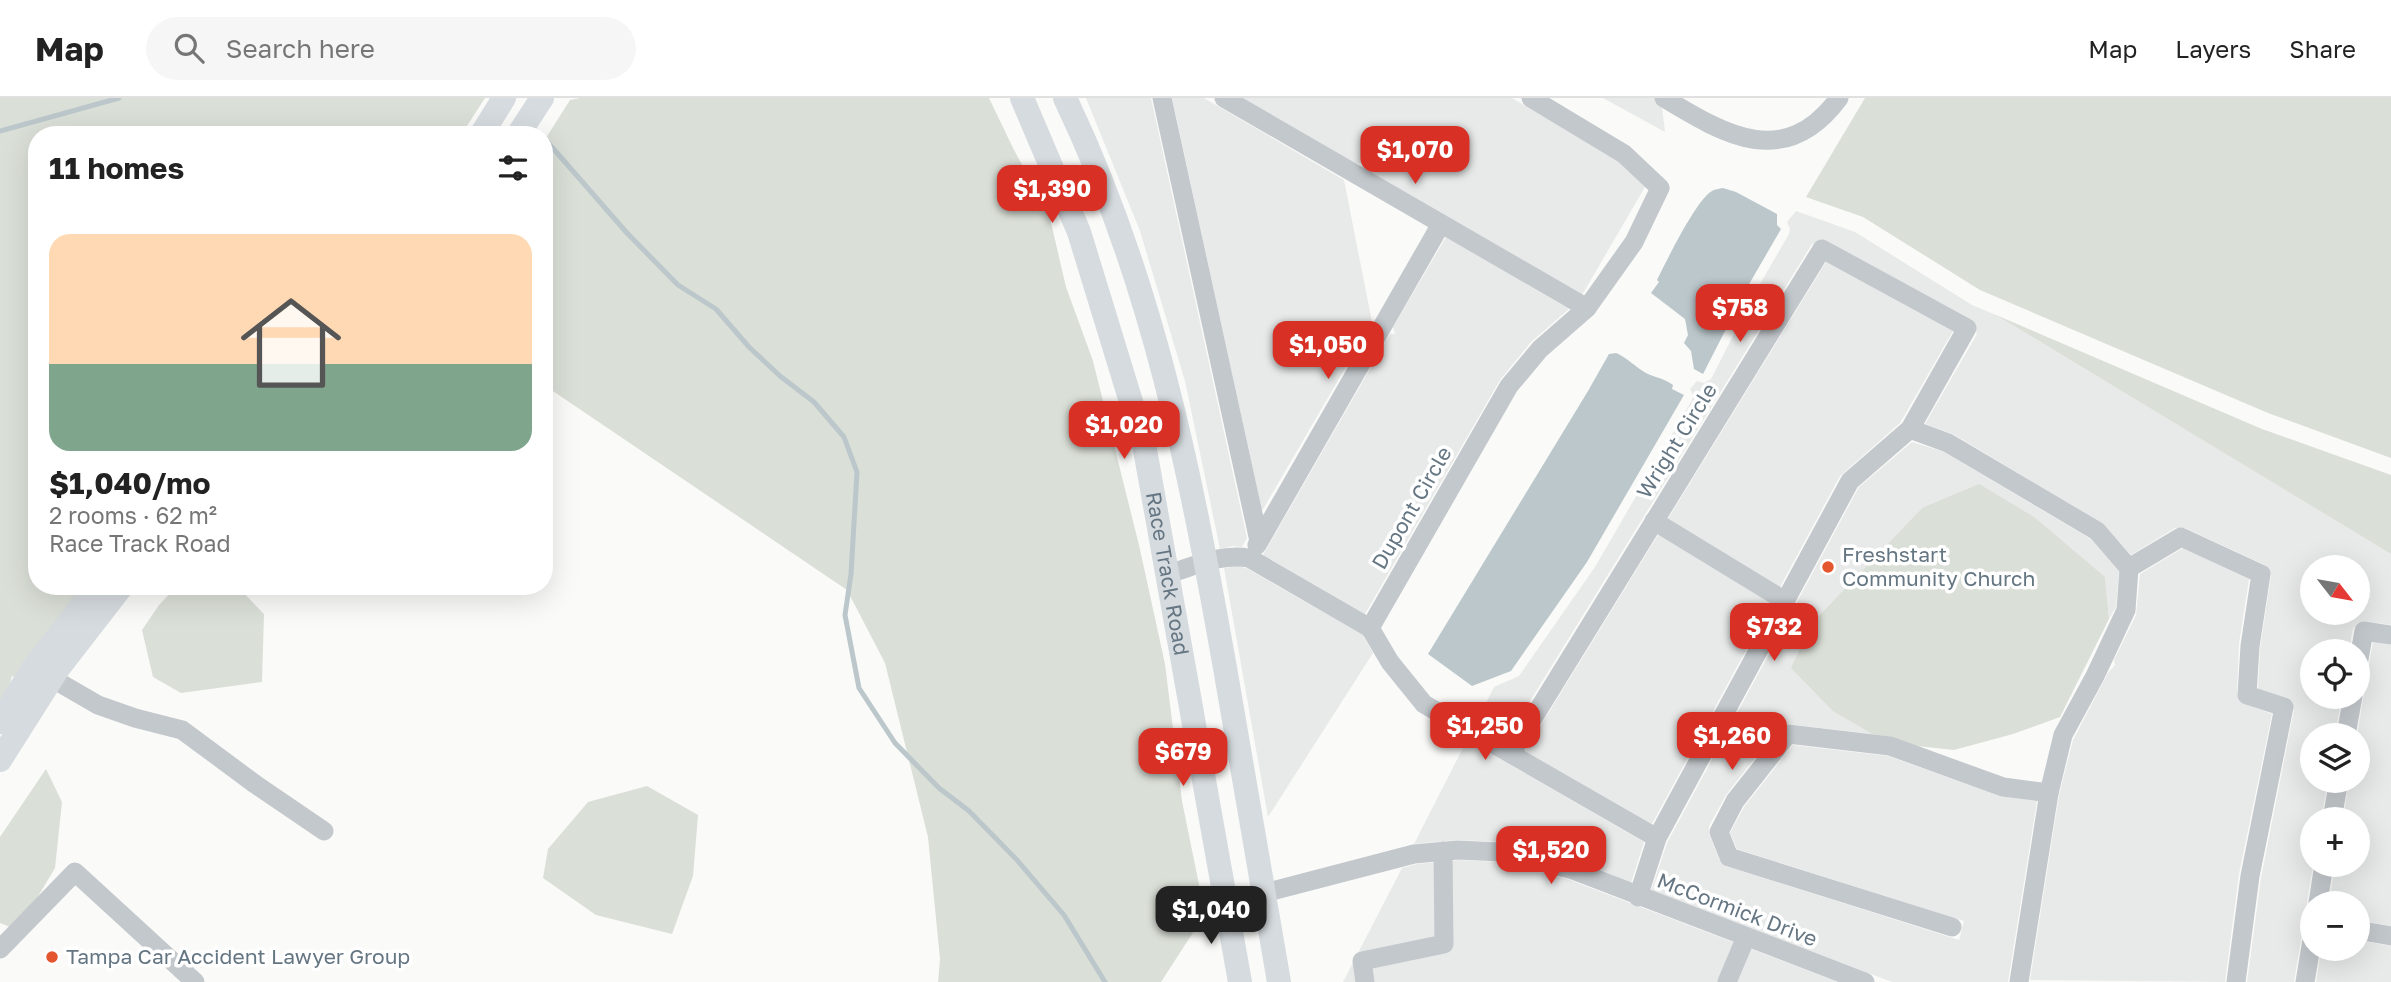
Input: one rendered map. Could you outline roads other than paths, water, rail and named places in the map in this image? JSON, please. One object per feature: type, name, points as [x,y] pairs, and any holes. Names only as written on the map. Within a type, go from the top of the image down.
[{"type":"main road","points":[[487,126],[504,98]]},
{"type":"main road","points":[[508,126],[522,98]]},
{"type":"main road","points":[[524,126],[542,98]]},
{"type":"main road","name":"Race Track Road","points":[[1022,98],[1079,232],[1144,444],[1240,982]]},
{"type":"main road","name":"Race Track Road","points":[[1065,98],[1105,190],[1140,288],[1174,407],[1206,562],[1279,982]]},
{"type":"main road","points":[[0,761],[43,673],[91,595]]},
{"type":"main road","points":[[0,722],[20,688],[43,673],[114,595]]},
{"type":"main road","points":[[0,741],[12,719],[20,688]]},
{"type":"street","points":[[1162,98],[1259,541]]},
{"type":"street","points":[[1224,98],[1587,308]]},
{"type":"street","name":"Dupont Circle","points":[[1370,628],[1509,386],[1540,349],[1587,308],[1634,242],[1660,188],[1624,154],[1531,98]]},
{"type":"street","points":[[1664,98],[1732,134],[1773,141],[1794,135],[1811,125],[1839,98]]},
{"type":"street","points":[[1249,558],[1441,224]]},
{"type":"street","name":"Wright Circle","points":[[1511,754],[1822,249],[1968,328],[1909,429],[1850,481],[1657,838],[1638,897]]},
{"type":"street","points":[[1909,429],[1948,443],[2097,531],[2129,568],[2126,610],[2063,735],[2049,793],[2019,982]]},
{"type":"street","points":[[1654,521],[1785,601]]},
{"type":"street","points":[[2129,568],[2181,537],[2261,574],[2250,646],[2247,695],[2284,707],[2250,876],[2236,982]]},
{"type":"street","points":[[1169,574],[1206,562],[1236,556],[1249,558],[1370,628],[1390,662],[1424,704],[1657,838]]},
{"type":"street","points":[[2363,639],[2364,631],[2391,635]]},
{"type":"street","points":[[43,673],[98,705],[182,730],[324,831]]},
{"type":"street","points":[[1952,927],[1729,856],[1719,832],[1735,801],[1788,734],[1890,746],[2003,787],[2049,793]]},
{"type":"street","points":[[1365,982],[1362,961],[1444,944],[1443,851]]},
{"type":"street","name":"McCormick Drive","points":[[1226,903],[1414,854],[1443,851],[1500,852],[1570,869],[1865,982]]},
{"type":"street","points":[[0,949],[75,872],[195,982]]},
{"type":"street","points":[[2370,932],[2391,936]]},
{"type":"street","points":[[1727,982],[1746,937]]},
{"type":"street","points":[[2305,982],[2308,961]]},
{"type":"waterway","points":[[0,131],[119,98]]},
{"type":"waterway","points":[[553,148],[627,233],[678,285],[716,309],[749,347],[780,376],[814,402],[844,437],[857,472],[851,574],[845,615],[859,688],[895,743],[939,788],[969,811],[1017,860],[1064,915],[1105,982]]},
{"type":"place","name":"Freshstart Community Church","points":[[1828,567]]},
{"type":"place","name":"Tampa Car Accident Lawyer Group","points":[[52,957]]}]
